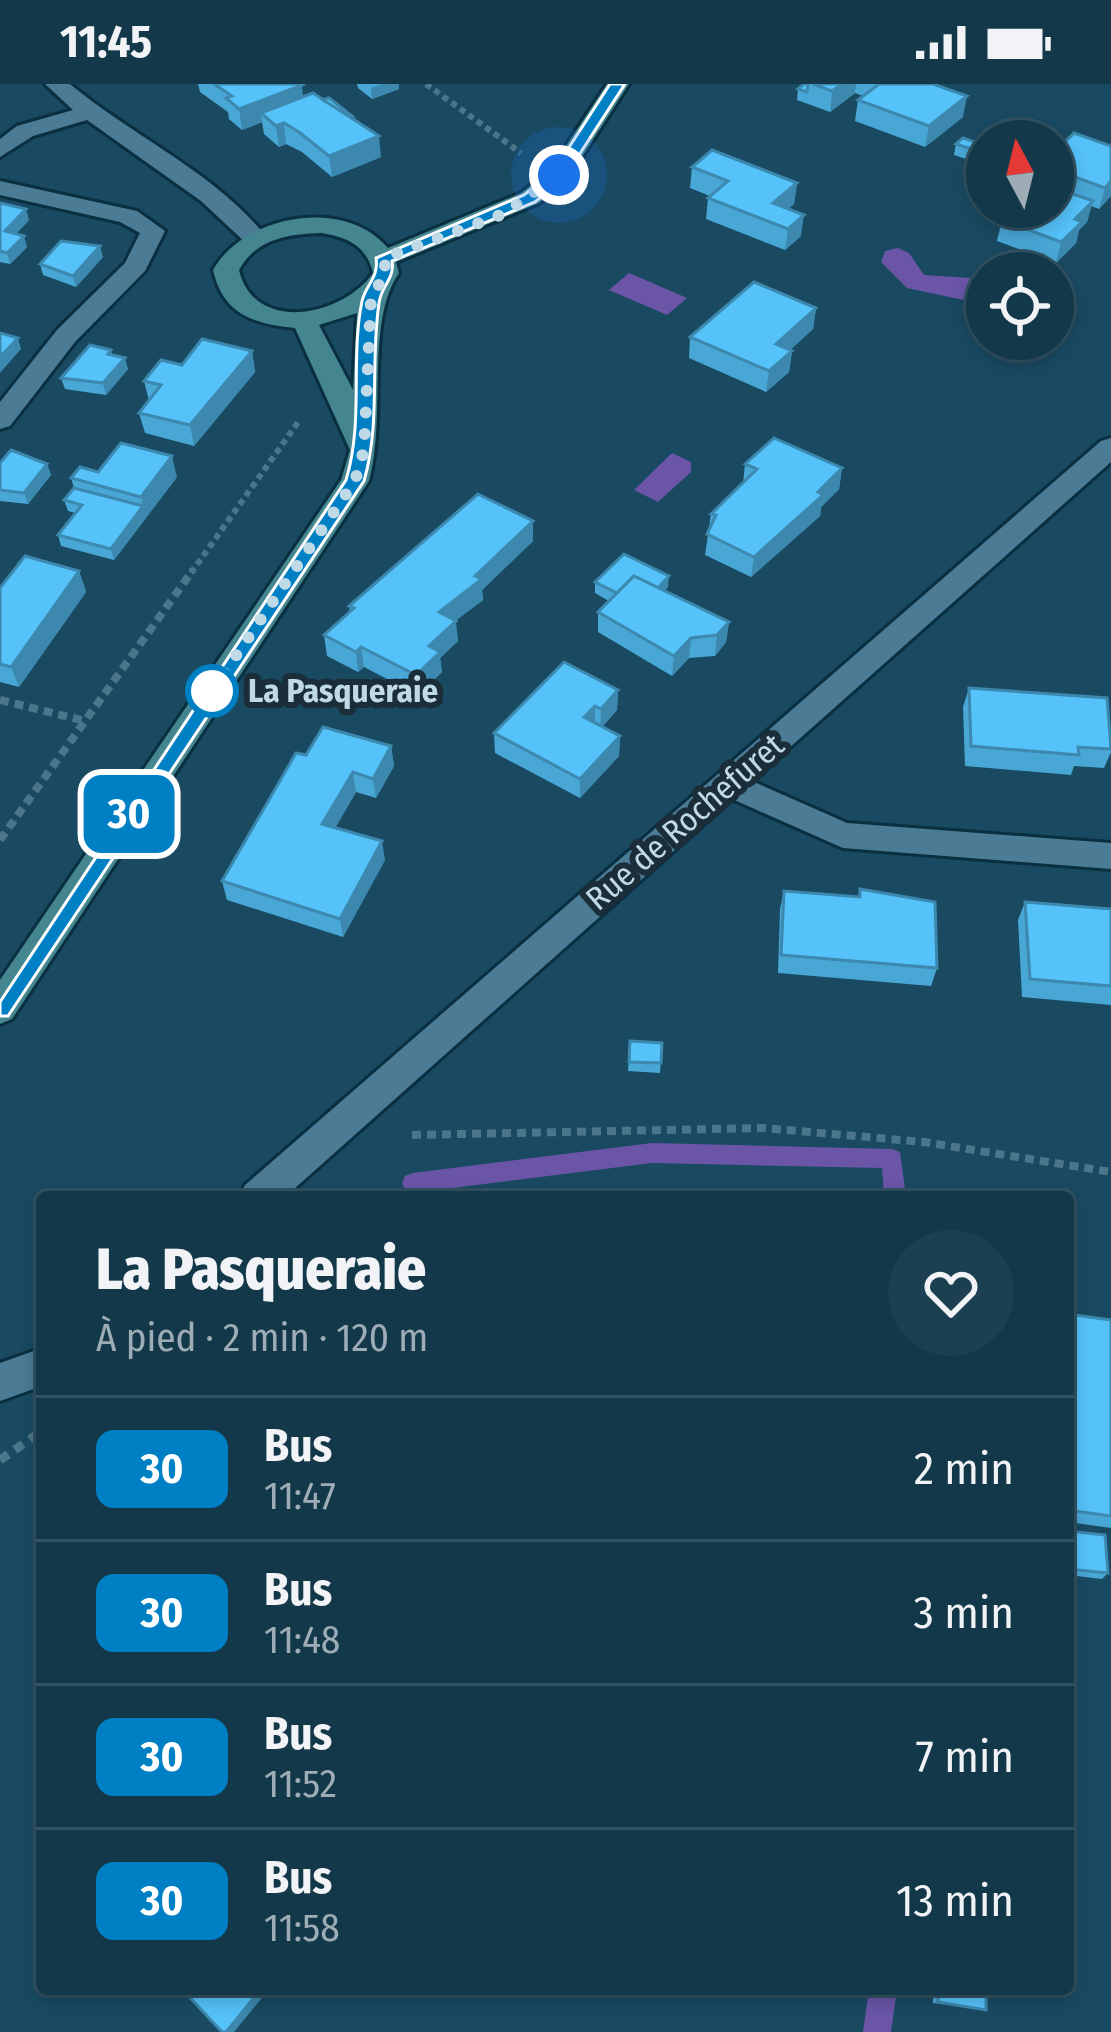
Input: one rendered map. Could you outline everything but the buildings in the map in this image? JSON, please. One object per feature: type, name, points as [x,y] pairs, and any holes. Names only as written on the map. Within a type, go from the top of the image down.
[{"type":"street","points":[[56,84],[88,113],[236,216],[256,239]]},
{"type":"street","points":[[384,258],[503,214],[559,175],[618,84]]},
{"type":"street","points":[[0,150],[26,131],[88,113]]},
{"type":"street","points":[[0,188],[128,216],[153,231],[136,266],[66,335],[0,420]]},
{"type":"street","points":[[335,228],[368,240],[384,258],[386,273],[371,298],[354,309],[304,320],[263,315],[230,291],[226,274],[230,260],[256,239],[285,229],[335,228]]},
{"type":"street","points":[[0,1009],[355,481],[364,450],[371,298]]},
{"type":"street","points":[[304,320],[335,377],[364,450]]},
{"type":"street","name":"Rue de Rochefuret","points":[[265,1191],[1111,447]]},
{"type":"street","points":[[728,784],[843,835],[1111,856]]},
{"type":"street","points":[[0,1382],[36,1369]]},
{"type":"path","points":[[426,84],[559,175]]},
{"type":"path","points":[[0,840],[304,414]]},
{"type":"path","points":[[0,700],[85,722]]},
{"type":"path","points":[[404,1135],[764,1128],[924,1142],[1111,1172]]},
{"type":"path","points":[[0,1460],[36,1435]]},
{"type":"shaded area","points":[[898,248],[909,253],[924,275],[966,278],[966,301],[907,288],[881,262],[885,251]]},
{"type":"shaded area","points":[[629,273],[687,298],[667,315],[609,290]]},
{"type":"shaded area","points":[[672,453],[691,462],[691,472],[658,502],[634,490]]},
{"type":"waterway","points":[[413,1183],[652,1153],[892,1159],[895,1191]]},
{"type":"waterway","points":[[877,2032],[882,1995]]},
{"type":"bus line","name":"30","points":[[0,1009],[355,481],[364,450],[371,298],[386,273],[384,258],[503,214],[530,199],[559,175],[618,84]]},
{"type":"place","name":"La Pasqueraie","points":[[212,691]]},
{"type":"route","points":[[212,691],[355,481],[364,450],[371,298],[386,273],[384,258],[503,214],[559,175]]}]
